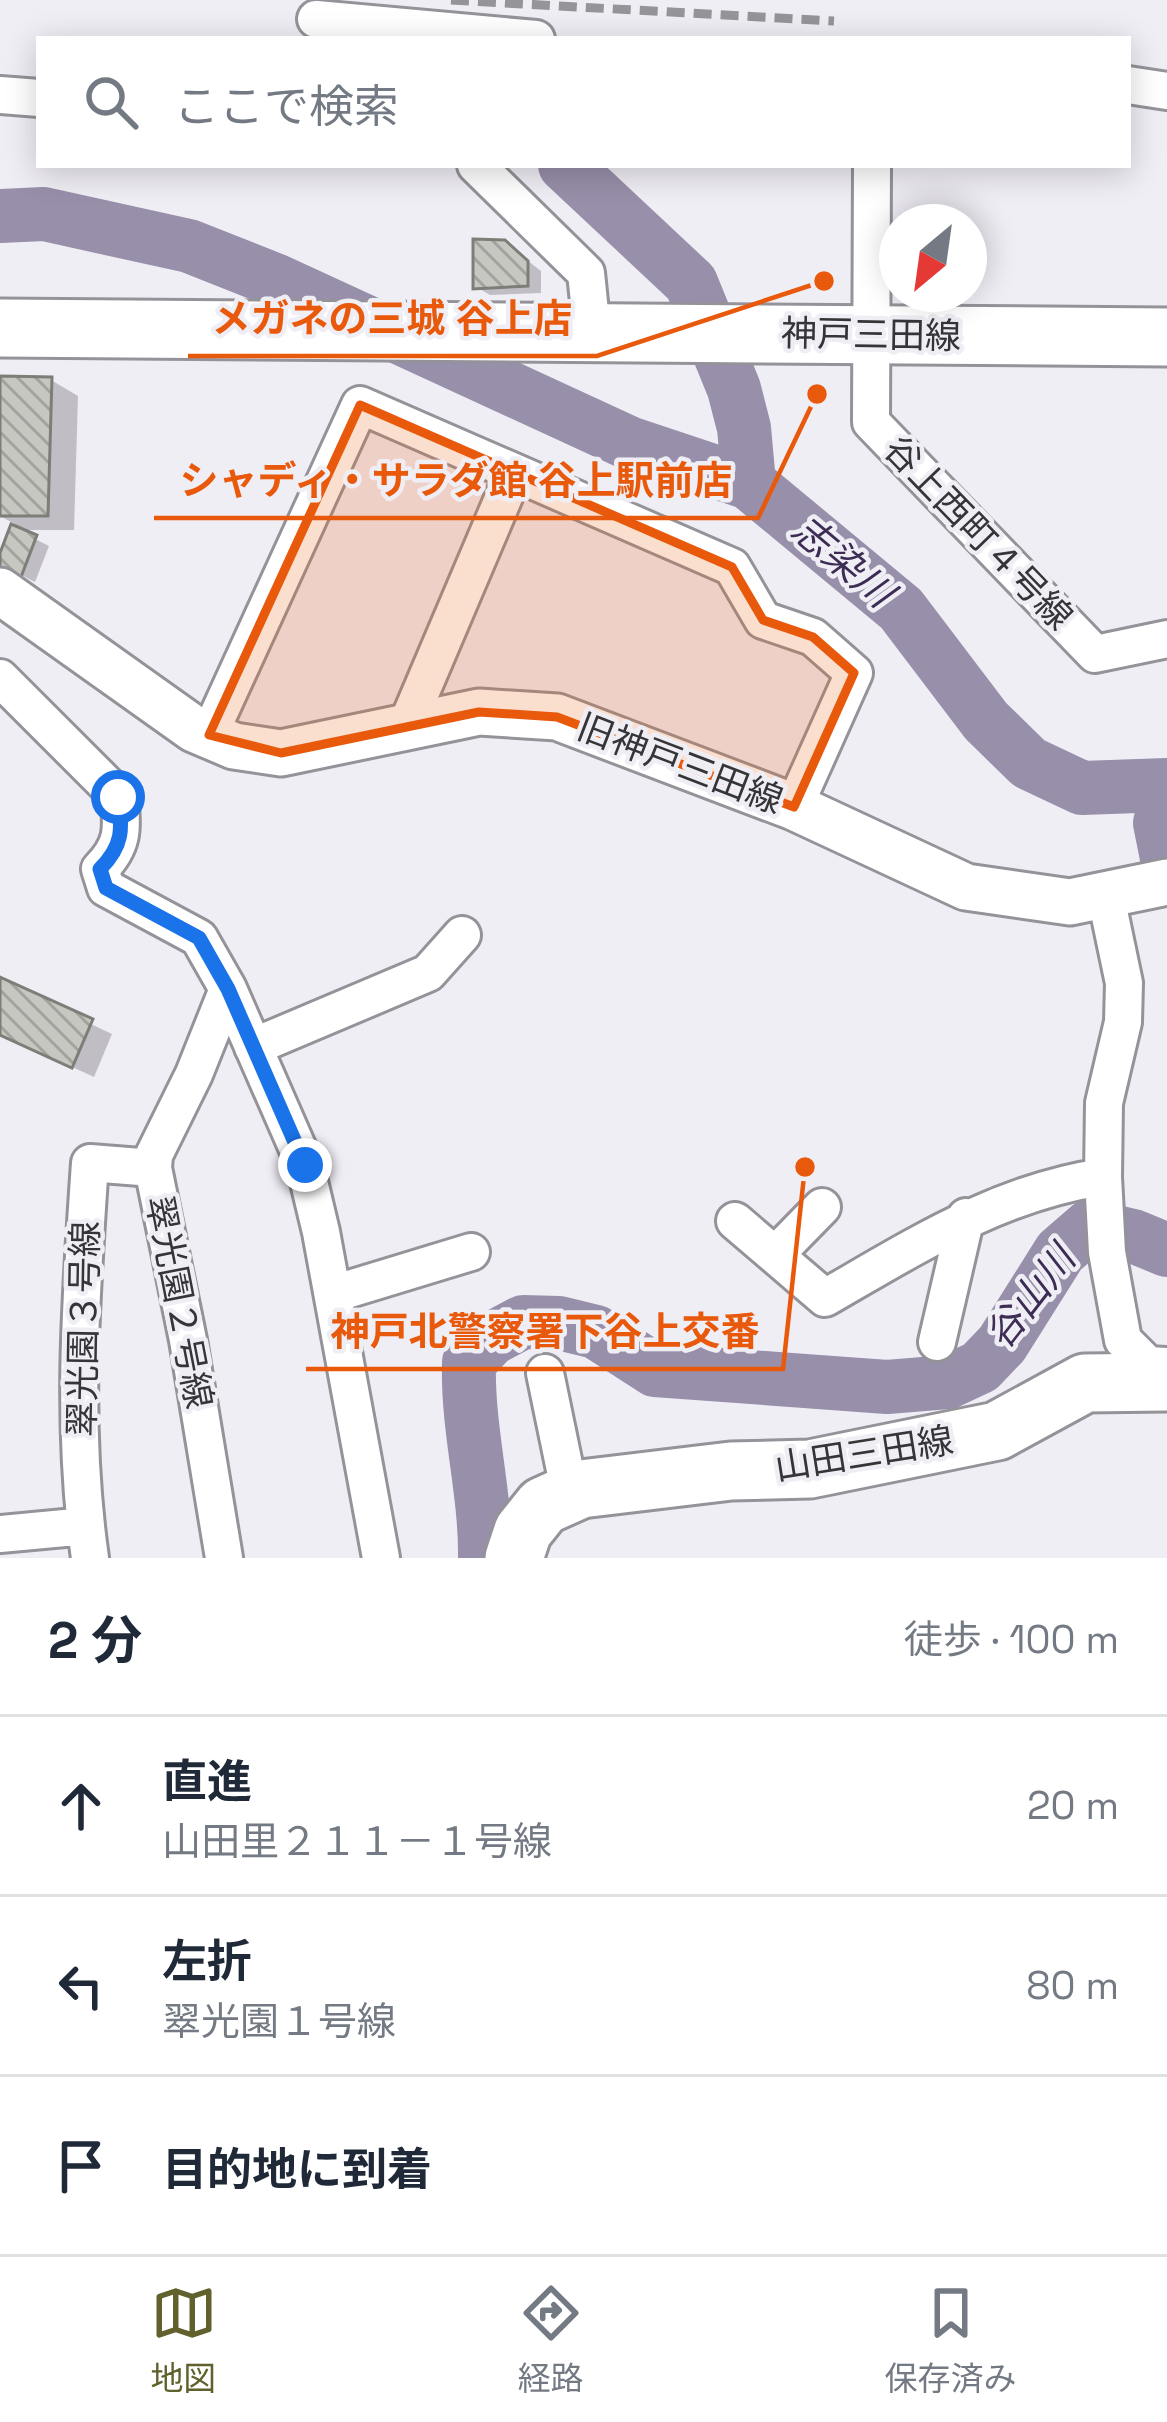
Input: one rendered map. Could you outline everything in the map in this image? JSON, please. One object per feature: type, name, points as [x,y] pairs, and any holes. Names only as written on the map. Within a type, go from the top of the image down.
[{"type":"main road","name":"神戸三田線","points":[[0,328],[1167,337]]},
{"type":"main road","name":"山田三田線","points":[[510,1557],[543,1506],[581,1489],[730,1471],[810,1469],[998,1431],[1085,1384],[1167,1382]]},
{"type":"street","points":[[323,19],[504,36]]},
{"type":"street","points":[[1131,85],[1167,91]]},
{"type":"street","points":[[0,95],[36,98]]},
{"type":"street","points":[[479,168],[586,274],[567,332]]},
{"type":"street","points":[[872,168],[874,334]]},
{"type":"street","name":"谷上西町４号線","points":[[874,334],[871,422],[1095,654],[1167,639]]},
{"type":"street","points":[[208,735],[360,404],[732,567],[763,620],[813,637],[854,673],[794,807]]},
{"type":"street","points":[[406,727],[514,473]]},
{"type":"street","name":"旧神戸三田線","points":[[0,592],[208,735],[233,746],[281,752],[479,712],[556,717],[794,807],[966,886],[1070,902],[1167,882]]},
{"type":"street","points":[[0,678],[118,797],[119,849],[100,869],[106,888],[199,938],[228,989],[305,1165],[381,1558]]},
{"type":"street","points":[[1107,896],[1124,983],[1123,1022],[1104,1103],[1106,1252],[1123,1340],[1148,1366],[1167,1366]]},
{"type":"street","points":[[253,1047],[428,973],[462,935]]},
{"type":"street","name":"翠光園２号線","points":[[224,1558],[188,1340],[153,1168],[154,1155],[228,989]]},
{"type":"street","name":"翠光園３号線","points":[[88,1542],[79,1352],[90,1163],[153,1168]]},
{"type":"street","points":[[735,1220],[825,1298],[966,1216],[1063,1183],[1104,1192]]},
{"type":"street","points":[[775,1255],[822,1207]]},
{"type":"street","points":[[937,1342],[966,1216]]},
{"type":"street","points":[[333,1294],[471,1252]]},
{"type":"street","points":[[545,1372],[570,1494]]},
{"type":"street","points":[[0,1534],[88,1542]]},
{"type":"highlighted area","points":[[360,405],[732,567],[763,620],[813,637],[854,673],[794,807],[557,717],[479,712],[281,753],[209,735]]},
{"type":"building","points":[[473,239],[505,240],[528,261],[528,286],[473,289]]},
{"type":"building","points":[[0,376],[52,377],[48,516],[0,516]]},
{"type":"building","points":[[11,524],[37,535],[21,577],[0,567]]},
{"type":"building","points":[[0,977],[93,1019],[72,1068],[0,1035]]},
{"type":"waterway","points":[[568,168],[691,283],[734,389],[744,428],[749,483]]},
{"type":"waterway","name":"志染川","points":[[0,216],[44,214],[189,246],[275,280],[629,443],[749,483],[901,609],[986,721],[1029,763],[1082,788],[1167,785]]},
{"type":"waterway","name":"谷山川","points":[[1167,797],[1160,823],[1167,858]]},
{"type":"waterway","name":"谷山川","points":[[485,1558],[469,1362],[491,1339],[523,1322],[559,1323],[596,1332],[655,1370],[887,1387],[948,1382],[980,1367],[1002,1344],[1060,1252],[1090,1226],[1167,1250]]},
{"type":"railway","points":[[451,0],[834,21]]},
{"type":"place","name":"メガネの三城 谷上店","points":[[824,281]]},
{"type":"place","name":"シャディ・サラダ館 谷上駅前店","points":[[817,394]]},
{"type":"place","name":"神戸北警察署下谷上交番","points":[[805,1167]]},
{"type":"route","points":[[118,797],[119,849],[100,869],[106,888],[199,938],[228,989],[305,1165]]}]
